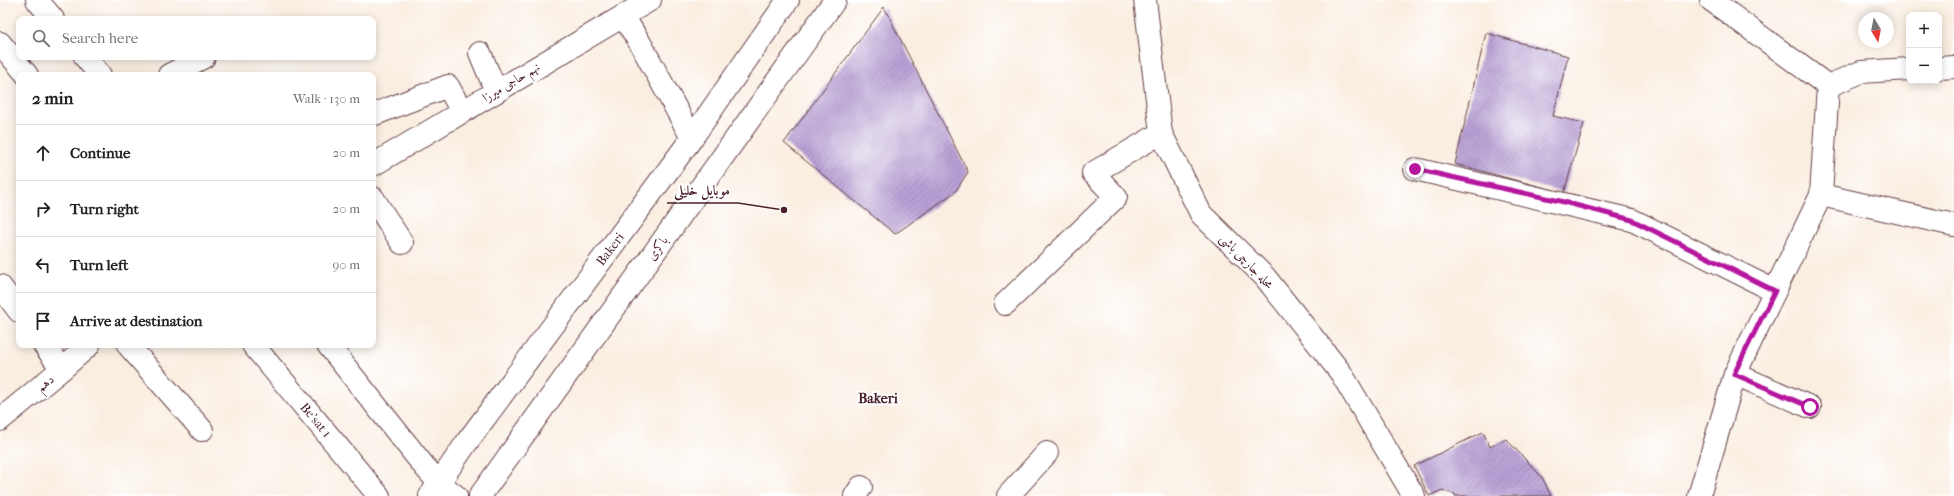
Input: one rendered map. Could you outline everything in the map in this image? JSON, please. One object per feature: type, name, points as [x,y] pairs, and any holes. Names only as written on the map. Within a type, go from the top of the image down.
[{"type":"street","points":[[37,0],[50,16]]},
{"type":"street","name":"نهم حاجی میرزا","points":[[376,163],[650,0]]},
{"type":"street","name":"Bakeri","points":[[435,489],[467,442],[692,138],[788,0]]},
{"type":"street","name":"باکری","points":[[480,496],[835,0]]},
{"type":"street","name":"محله جارچی باشی","points":[[1145,0],[1161,133],[1201,214],[1265,277],[1341,373],[1414,496]]},
{"type":"street","points":[[1711,0],[1828,86]]},
{"type":"street","points":[[623,16],[640,42],[692,138]]},
{"type":"street","points":[[0,43],[24,72]]},
{"type":"street","points":[[480,53],[496,91]]},
{"type":"street","points":[[88,60],[98,72]]},
{"type":"street","points":[[175,72],[198,60]]},
{"type":"street","points":[[1942,68],[1954,67]]},
{"type":"street","points":[[1828,86],[1861,72],[1906,69]]},
{"type":"street","points":[[376,114],[448,86],[462,112]]},
{"type":"street","points":[[1699,496],[1734,374],[1821,195],[1828,86]]},
{"type":"street","points":[[1005,304],[1116,197],[1093,173],[1161,133]]},
{"type":"street","points":[[1415,169],[1560,201],[1632,220],[1775,291]]},
{"type":"street","points":[[1821,195],[1954,226]]},
{"type":"street","points":[[376,203],[402,243]]},
{"type":"street","points":[[0,286],[16,307]]},
{"type":"street","points":[[46,348],[62,369]]},
{"type":"street","name":"دهم","points":[[0,420],[62,369],[85,348]]},
{"type":"street","points":[[131,348],[202,430]]},
{"type":"street","name":"Be'sat 1","points":[[256,348],[379,496]]},
{"type":"street","points":[[330,348],[435,489],[456,496]]},
{"type":"street","points":[[1734,374],[1810,407]]},
{"type":"street","points":[[1008,496],[1047,453]]},
{"type":"building","points":[[884,7],[968,172],[955,192],[895,234],[784,143]]},
{"type":"building","points":[[1486,33],[1568,56],[1553,116],[1584,123],[1564,193],[1455,164]]},
{"type":"building","points":[[1483,432],[1490,447],[1506,439],[1542,477],[1551,496],[1455,496],[1455,494],[1442,490],[1429,496],[1414,466]]},
{"type":"place","name":"موبایل خلیلی","points":[[784,210]]},
{"type":"district","name":"Bakeri","points":[[878,398]]},
{"type":"route","points":[[1415,169],[1560,201],[1632,220],[1775,291],[1734,374],[1810,407]]}]
